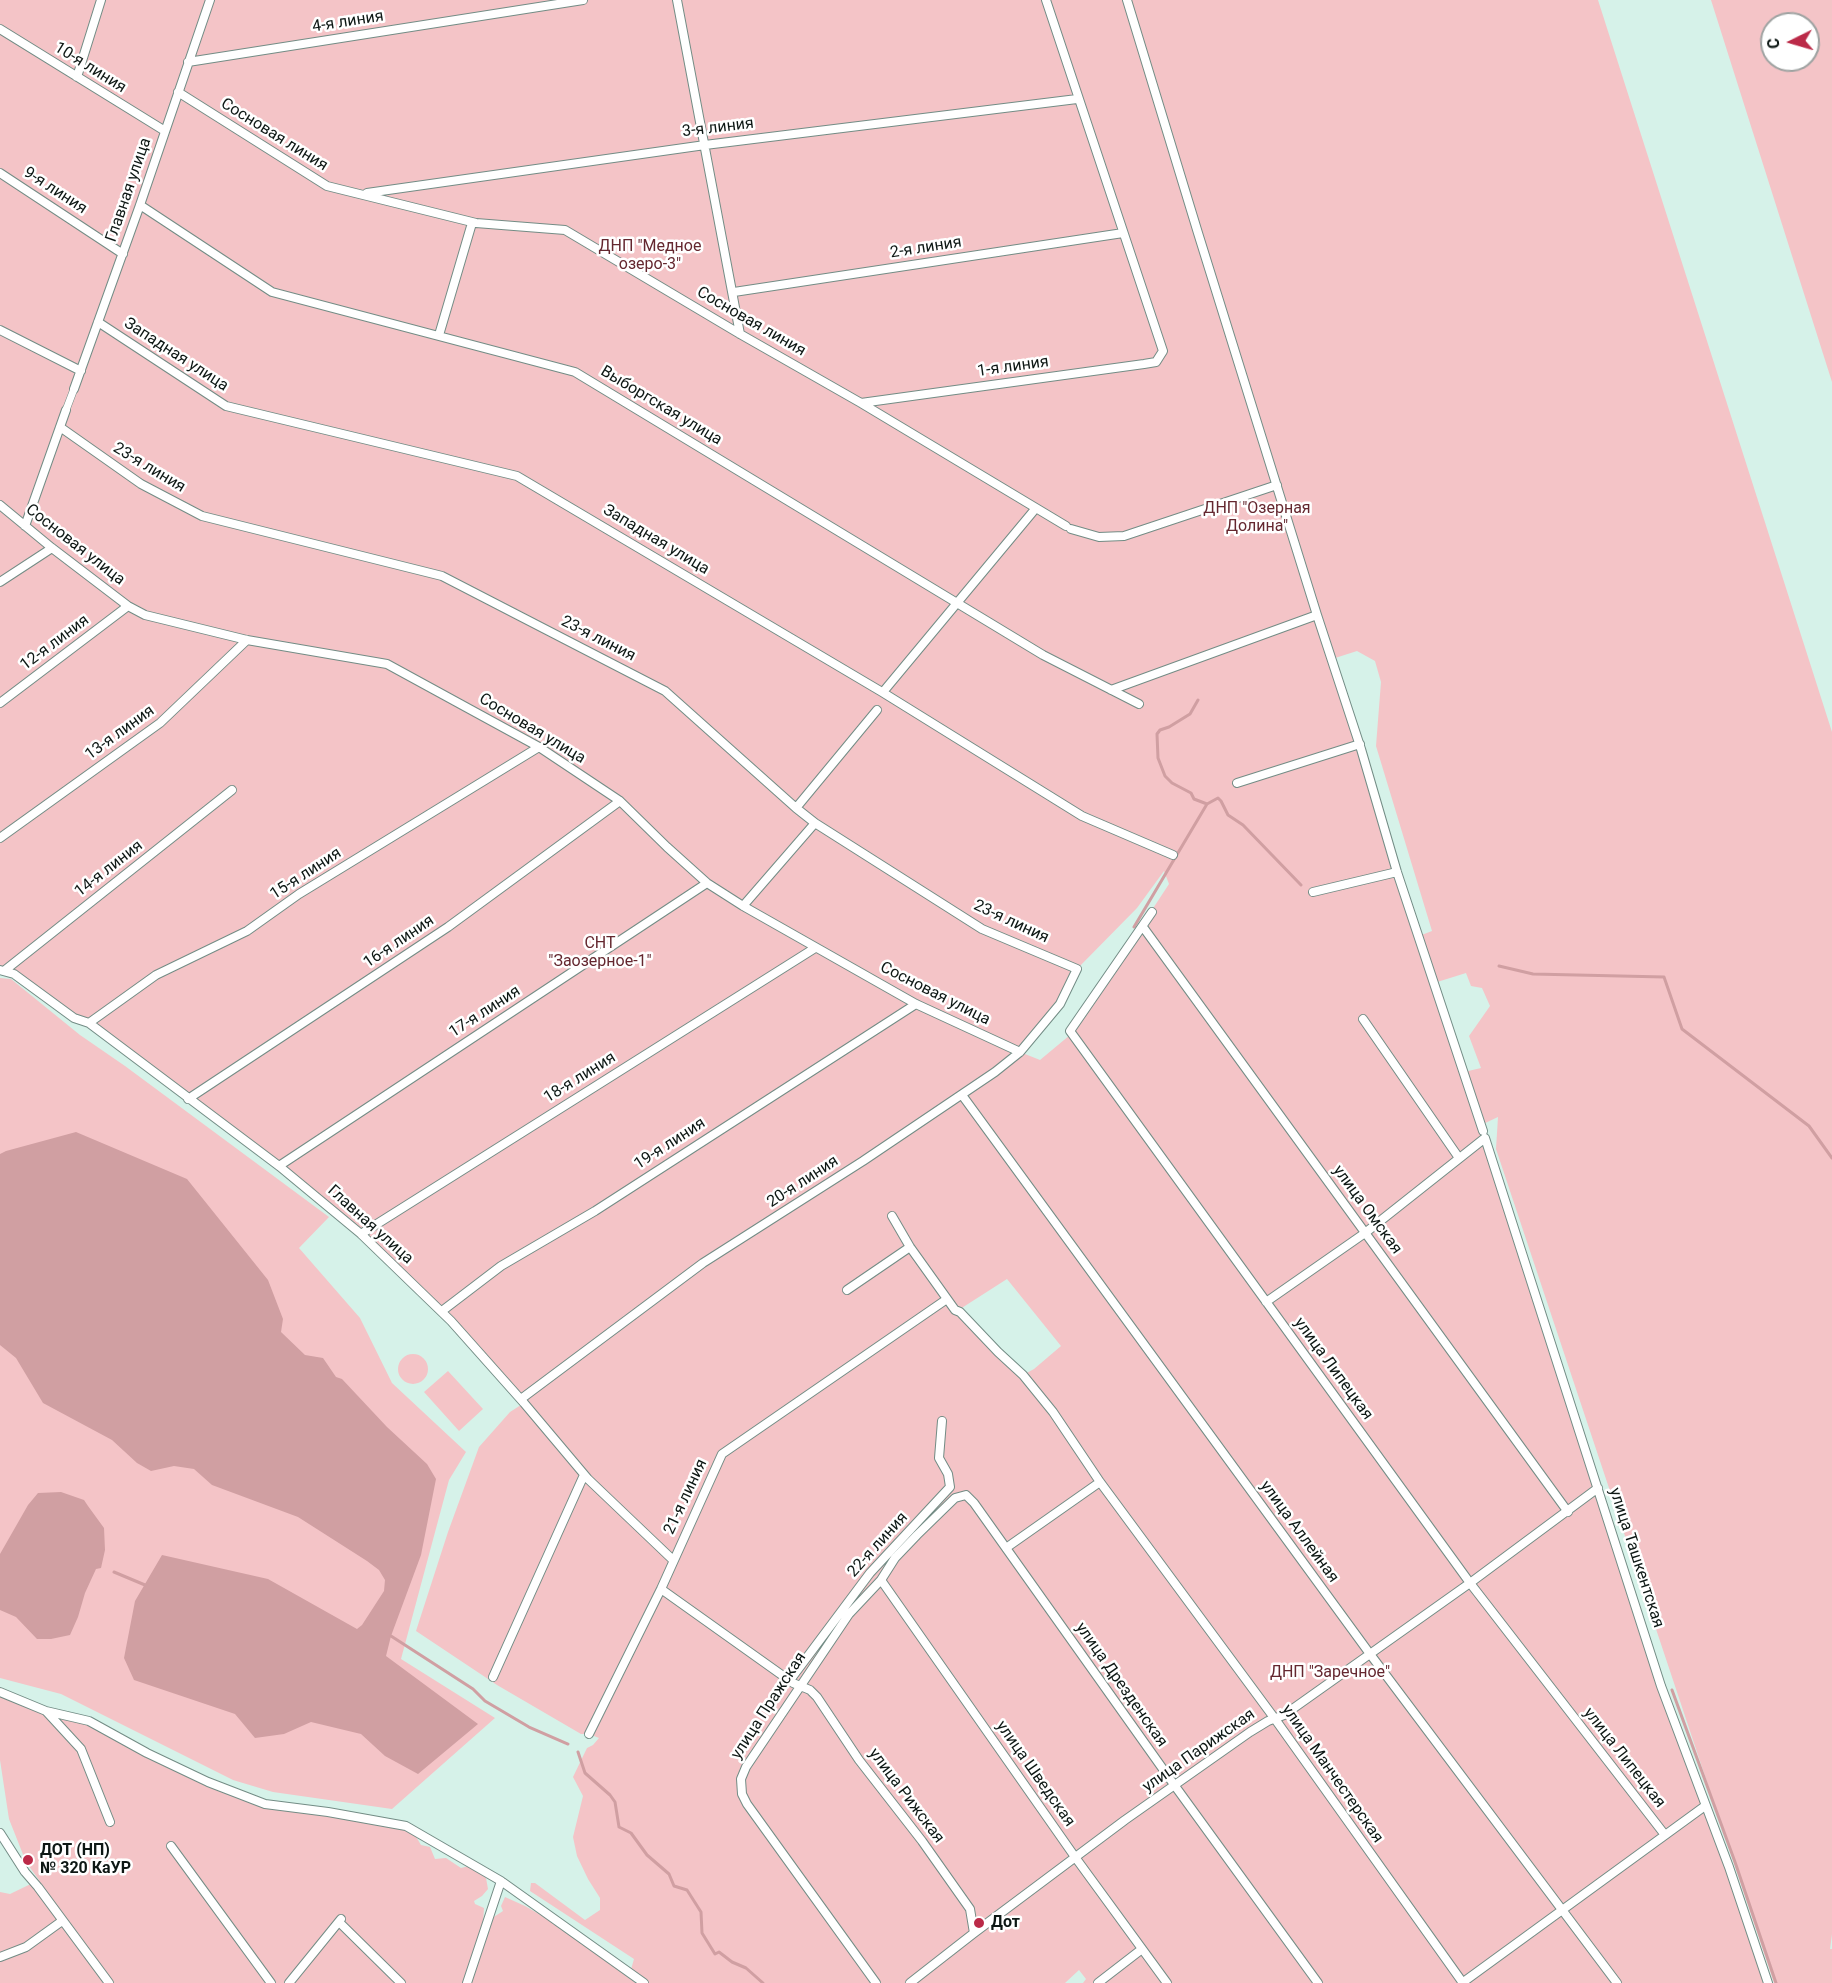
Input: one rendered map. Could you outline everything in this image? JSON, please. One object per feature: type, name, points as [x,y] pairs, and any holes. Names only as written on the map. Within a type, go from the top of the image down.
[{"type":"street","points":[[77,77],[101,0]]},
{"type":"street","name":"Главная улица","points":[[74,389],[210,0]]},
{"type":"street","name":"4-я линия","points":[[188,62],[583,0]]},
{"type":"street","points":[[677,0],[734,292],[740,334]]},
{"type":"street","points":[[1046,0],[1123,233]]},
{"type":"street","name":"улица Ташкентская","points":[[1127,0],[1317,615],[1360,744],[1397,872],[1484,1134],[1661,1686],[1729,1867],[1768,1983]]},
{"type":"street","name":"10-я линия","points":[[0,29],[165,131]]},
{"type":"street","name":"Сосновая линия","points":[[178,92],[327,186],[472,222],[565,230],[1069,528],[1099,537],[1124,536],[1277,485]]},
{"type":"street","name":"3-я линия","points":[[362,194],[705,145],[1077,99]]},
{"type":"street","name":"9-я линия","points":[[0,173],[123,254]]},
{"type":"street","name":"Выборгская улица","points":[[140,205],[272,292],[575,372],[1043,655],[1139,704]]},
{"type":"street","points":[[439,335],[472,222]]},
{"type":"street","name":"2-я линия","points":[[734,292],[1123,233]]},
{"type":"street","name":"1-я линия","points":[[861,403],[1156,362],[1163,351],[1123,233]]},
{"type":"street","name":"Западная улица","points":[[98,322],[226,406],[517,476],[883,692],[1082,816],[1173,855]]},
{"type":"street","points":[[0,330],[81,370]]},
{"type":"street","points":[[25,526],[74,389]]},
{"type":"street","name":"23-я линия","points":[[60,427],[141,484],[202,516],[442,576],[655,685],[665,691],[815,823],[982,928],[1077,969]]},
{"type":"street","name":"Сосновая улица","points":[[0,505],[52,549],[128,606],[146,615],[247,640],[387,664],[539,747],[620,801],[707,883],[743,906],[916,1004],[1020,1052]]},
{"type":"street","points":[[883,692],[1036,508]]},
{"type":"street","points":[[0,582],[52,549]]},
{"type":"street","name":"12-я линия","points":[[0,704],[128,606]]},
{"type":"street","points":[[1111,690],[1317,615]]},
{"type":"street","name":"13-я линия","points":[[0,838],[160,723],[247,640]]},
{"type":"street","points":[[796,808],[877,710]]},
{"type":"street","points":[[1238,783],[1360,744]]},
{"type":"street","name":"15-я линия","points":[[89,1023],[156,975],[247,931],[299,894],[539,747]]},
{"type":"street","name":"14-я линия","points":[[2,971],[232,790]]},
{"type":"street","name":"16-я линия","points":[[188,1099],[448,927],[620,801]]},
{"type":"street","points":[[743,906],[815,823]]},
{"type":"street","points":[[1313,892],[1397,872]]},
{"type":"street","name":"17-я линия","points":[[279,1166],[707,883]]},
{"type":"street","name":"улица Липецкая","points":[[1152,912],[1070,1031],[1470,1583],[1665,1835]]},
{"type":"street","name":"улица Омская","points":[[1143,927],[1568,1512]]},
{"type":"street","name":"18-я линия","points":[[361,1234],[815,948]]},
{"type":"street","name":"20-я линия","points":[[521,1399],[703,1263],[962,1095],[1020,1052],[1060,1004],[1077,969]]},
{"type":"street","name":"Главная улица","points":[[2,971],[14,974],[74,1018],[89,1023],[279,1166],[361,1234],[442,1311],[521,1399],[584,1475],[673,1560]]},
{"type":"street","name":"19-я линия","points":[[442,1311],[501,1266],[595,1211],[916,1004]]},
{"type":"street","points":[[1363,1019],[1459,1158]]},
{"type":"street","name":"улица Аллейная","points":[[962,1095],[1370,1654],[1617,1983]]},
{"type":"street","points":[[1266,1302],[1365,1233],[1459,1158],[1484,1134]]},
{"type":"street","name":"улица Манчестерская","points":[[892,1216],[910,1247],[955,1310],[960,1312],[1033,1385],[1100,1482],[1275,1719],[1463,1983]]},
{"type":"street","points":[[847,1290],[910,1247]]},
{"type":"street","name":"21-я линия","points":[[589,1734],[661,1589],[722,1454],[947,1299]]},
{"type":"street","name":"22-я линия","points":[[790,1680],[870,1573],[950,1487],[948,1474],[939,1458],[942,1421]]},
{"type":"street","points":[[493,1677],[584,1475]]},
{"type":"street","points":[[1006,1548],[1100,1482]]},
{"type":"street","name":"улица Парижская","points":[[910,1983],[1075,1857],[1250,1732],[1284,1715],[1470,1583],[1598,1488]]},
{"type":"street","name":"улица Дрезденская","points":[[962,1495],[966,1495],[974,1503],[1318,1983]]},
{"type":"street","name":"улица Пражская","points":[[876,1983],[747,1804],[742,1794],[741,1779],[746,1767],[849,1614],[881,1580],[895,1558],[909,1543],[955,1498],[962,1495]]},
{"type":"street","name":"улица Шведская","points":[[881,1580],[1075,1857],[1167,1983]]},
{"type":"street","name":"улица Рижская","points":[[661,1589],[817,1697],[859,1760],[922,1841],[970,1909],[974,1933]]},
{"type":"street","points":[[0,1692],[46,1711],[89,1721],[147,1753],[208,1782],[265,1804],[328,1812],[406,1826],[501,1881],[644,1983]]},
{"type":"street","points":[[46,1711],[81,1749],[110,1822]]},
{"type":"street","points":[[1463,1983],[1705,1806]]},
{"type":"street","points":[[0,1833],[25,1872],[109,1983]]},
{"type":"street","points":[[171,1846],[271,1983]]},
{"type":"street","points":[[467,1983],[501,1881]]},
{"type":"street","points":[[289,1983],[340,1920],[401,1983]]},
{"type":"street","points":[[0,1958],[26,1947],[62,1921]]},
{"type":"street","points":[[1098,1983],[1142,1948]]},
{"type":"green space","points":[[0,0],[1598,0],[1832,732],[1832,1934],[1830,1949],[1832,1949],[1832,1983],[1774,1983],[1496,1149],[1498,1117],[1481,1125],[1661,1686],[1768,1983],[1083,1983],[1086,1979],[1079,1970],[1065,1983],[643,1983],[630,1973],[634,1959],[530,1891],[531,1883],[535,1883],[585,1920],[600,1910],[600,1898],[577,1856],[573,1837],[583,1796],[573,1777],[587,1748],[599,1738],[581,1734],[497,1685],[416,1631],[479,1447],[510,1412],[524,1403],[442,1311],[361,1234],[188,1099],[14,974],[0,970]],"holes":[[[1357,651],[1375,661],[1381,682],[1376,746],[1432,931],[1419,936],[1332,659]],[[1164,871],[1169,884],[1070,1035],[1040,1060],[1020,1052],[1060,1004],[1077,969],[1137,908]],[[1466,973],[1471,986],[1482,988],[1490,1006],[1469,1036],[1481,1068],[1464,1072],[1434,983]],[[1007,1279],[1061,1346],[1034,1369],[1023,1375],[957,1311]]]},
{"type":"green space","points":[[1711,0],[1832,0],[1832,382]]},
{"type":"green space","points":[[0,978],[11,979],[80,1035],[329,1217],[299,1248],[360,1318],[392,1383],[466,1452],[449,1480],[401,1659],[495,1718],[392,1809],[273,1792],[233,1780],[61,1694],[0,1678]]},
{"type":"green space","points":[[413,1354],[424,1358],[428,1369],[424,1380],[413,1384],[402,1380],[398,1369],[402,1358]]},
{"type":"green space","points":[[448,1371],[483,1409],[459,1431],[424,1392]]},
{"type":"green space","points":[[0,1692],[71,1716],[147,1753],[265,1804],[394,1823],[415,1835],[421,1845],[430,1847],[435,1859],[446,1858],[461,1868],[469,1866],[486,1878],[488,1889],[474,1901],[475,1904],[484,1908],[483,1924],[503,1911],[501,1906],[505,1897],[551,1921],[636,1983],[0,1983],[0,1892],[10,1894],[39,1880],[26,1862],[9,1819],[0,1760]]},
{"type":"shaded area","points":[[76,1132],[187,1179],[268,1280],[283,1319],[281,1332],[305,1355],[323,1358],[336,1377],[342,1379],[387,1427],[427,1464],[436,1479],[421,1555],[391,1636],[386,1656],[478,1724],[418,1774],[385,1756],[361,1734],[311,1722],[284,1734],[255,1738],[235,1714],[134,1680],[124,1658],[135,1601],[162,1555],[268,1579],[357,1629],[384,1591],[385,1580],[379,1570],[367,1561],[298,1517],[212,1485],[194,1469],[174,1466],[151,1471],[137,1463],[112,1440],[43,1403],[16,1358],[0,1345],[0,1154]]},
{"type":"shaded area","points":[[61,1492],[84,1500],[104,1528],[105,1550],[101,1568],[96,1569],[70,1635],[37,1639],[16,1617],[0,1610],[0,1554],[28,1505],[38,1493]]},
{"type":"waterway","points":[[1198,700],[1190,714],[1160,730],[1157,734],[1158,758],[1165,776],[1172,783],[1191,793],[1194,799],[1207,804],[1218,798],[1228,815],[1243,825],[1301,885]]},
{"type":"waterway","points":[[1134,927],[1207,804]]},
{"type":"waterway","points":[[1499,966],[1533,974],[1664,977],[1682,1029],[1809,1126],[1832,1158]]},
{"type":"waterway","points":[[114,1572],[145,1585]]},
{"type":"waterway","points":[[391,1636],[473,1689],[485,1701],[529,1727],[568,1744]]},
{"type":"waterway","points":[[1672,1690],[1735,1862],[1776,1983]]},
{"type":"waterway","points":[[578,1752],[585,1773],[615,1802],[619,1827],[631,1833],[647,1855],[669,1874],[674,1886],[687,1890],[701,1912],[702,1933],[715,1954],[719,1952],[732,1962],[746,1968],[763,1983]]},
{"type":"place","name":"ДОТ (НП) № 320 КаУР","points":[[28,1860]]},
{"type":"place","name":"Дот","points":[[979,1923]]},
{"type":"park label","name":"ДНП \"Медное озеро-3\"","points":[[650,256]]},
{"type":"park label","name":"ДНП \"Озерная Долина\"","points":[[1257,518]]},
{"type":"park label","name":"СНТ \"Заозерное-1\"","points":[[600,953]]},
{"type":"park label","name":"ДНП \"Заречное\"","points":[[1330,1673]]}]
